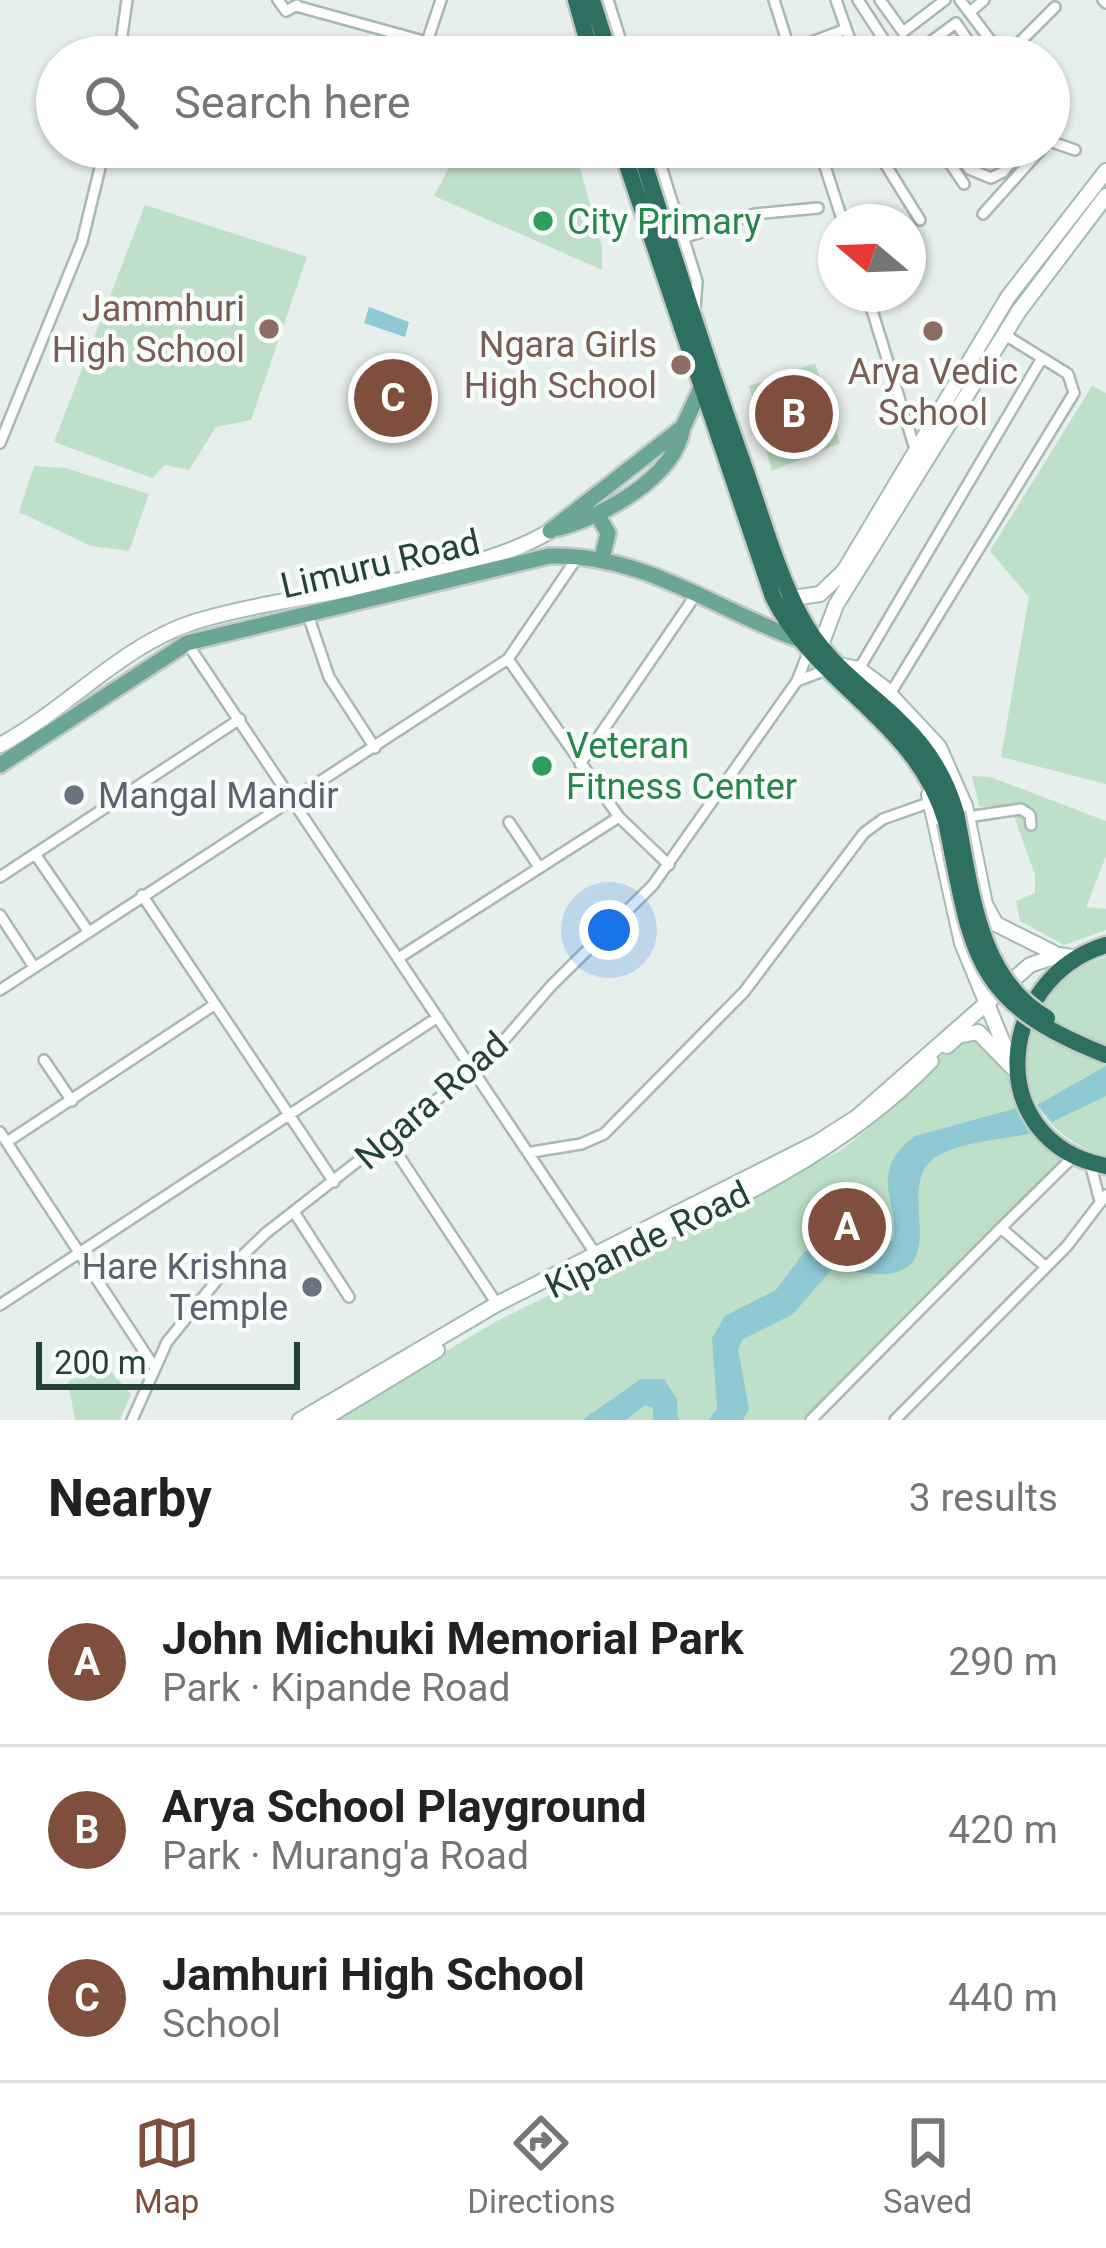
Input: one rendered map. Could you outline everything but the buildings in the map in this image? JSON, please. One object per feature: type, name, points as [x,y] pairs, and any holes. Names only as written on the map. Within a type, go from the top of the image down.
[{"type":"highway","points":[[576,0],[586,36]]},
{"type":"highway","points":[[592,0],[603,36]]},
{"type":"highway","points":[[628,168],[759,564],[795,638],[843,668],[918,736],[935,760],[956,817],[981,931],[1000,973],[1040,1014],[1106,1043]]},
{"type":"highway","points":[[646,168],[693,317],[815,649]]},
{"type":"highway","points":[[843,668],[923,767],[956,817],[975,950],[993,986],[1048,1031],[1106,1055]]},
{"type":"highway","points":[[1090,1162],[1041,1129],[1023,1103],[1014,1074],[1033,1003],[1078,958],[1106,945]]},
{"type":"main road","name":"Ngara Road","points":[[815,649],[1008,297],[1106,171]]},
{"type":"main road","name":"Ngara Road","points":[[793,598],[830,587],[1106,196]]},
{"type":"main road","name":"Limuru Road","points":[[0,745],[144,648],[195,622],[480,558],[550,531],[683,427],[701,388]]},
{"type":"main road","points":[[550,531],[598,516],[675,451],[683,427]]},
{"type":"main road","points":[[598,516],[608,533],[602,557]]},
{"type":"main road","name":"Limuru Road","points":[[0,765],[188,643],[482,569],[579,555],[602,557],[638,566],[795,638]]},
{"type":"main road","points":[[843,668],[890,694],[938,747],[956,817],[996,924],[1059,955],[1078,958]]},
{"type":"main road","points":[[923,767],[962,943],[1014,1074]]},
{"type":"main road","name":"Kipande Road","points":[[300,1420],[497,1304],[835,1132],[1030,964],[1059,955]]},
{"type":"main road","points":[[966,1018],[977,978]]},
{"type":"main road","name":"Kipande Road","points":[[322,1420],[534,1294],[830,1147],[874,1115],[958,1036],[978,1032],[1014,1074]]},
{"type":"street","points":[[122,36],[127,0]]},
{"type":"street","points":[[278,0],[286,11],[297,3],[407,36]]},
{"type":"street","points":[[429,36],[441,0]]},
{"type":"street","points":[[608,0],[619,36]]},
{"type":"street","points":[[774,0],[785,36]]},
{"type":"street","points":[[848,36],[838,4],[857,0],[881,36]]},
{"type":"street","points":[[880,0],[899,31],[907,32],[945,0]]},
{"type":"street","points":[[961,0],[987,36]]},
{"type":"street","points":[[970,12],[984,0]]},
{"type":"street","points":[[1025,36],[1055,7]]},
{"type":"street","points":[[939,36],[956,23],[965,36]]},
{"type":"street","points":[[828,36],[846,29]]},
{"type":"street","points":[[1070,149],[1075,150]]},
{"type":"street","points":[[0,442],[82,242],[100,168]]},
{"type":"street","points":[[661,168],[697,281],[693,317]]},
{"type":"street","points":[[825,168],[837,204]]},
{"type":"street","points":[[888,168],[910,204]]},
{"type":"street","points":[[953,168],[964,184]]},
{"type":"street","points":[[968,168],[991,178],[1001,168]]},
{"type":"street","points":[[983,214],[1024,168]]},
{"type":"street","points":[[682,238],[768,212],[818,208]]},
{"type":"street","points":[[873,312],[922,456]]},
{"type":"street","points":[[890,694],[1069,406],[1074,382],[1005,335]]},
{"type":"street","points":[[797,681],[843,668],[1042,358]]},
{"type":"street","points":[[0,990],[508,659],[579,555]]},
{"type":"street","points":[[580,764],[697,593]]},
{"type":"street","points":[[307,611],[329,676],[375,748]]},
{"type":"street","name":"Kipande Road","points":[[188,643],[532,1152],[595,1253]]},
{"type":"street","name":"Ngara Road","points":[[132,1420],[153,1365],[239,1256],[474,1072],[669,865],[815,649]]},
{"type":"street","points":[[508,659],[619,817],[669,865]]},
{"type":"street","points":[[0,877],[240,719]]},
{"type":"street","points":[[532,1152],[580,1144],[604,1134],[744,992],[864,833],[883,819],[931,802]]},
{"type":"street","points":[[956,817],[1021,809],[1030,815],[1031,825]]},
{"type":"street","points":[[400,957],[619,817]]},
{"type":"street","points":[[509,822],[539,867]]},
{"type":"street","points":[[35,854],[88,931]]},
{"type":"street","points":[[142,895],[334,1182]]},
{"type":"street","points":[[0,914],[34,967]]},
{"type":"street","points":[[7,1142],[214,1005]]},
{"type":"street","points":[[0,1305],[438,1017]]},
{"type":"street","points":[[44,1060],[72,1101]]},
{"type":"street","points":[[0,1132],[153,1365]]},
{"type":"street","points":[[388,1141],[497,1304]]},
{"type":"street","points":[[811,1420],[1001,1228],[1090,1162],[1103,1198],[1079,1233],[895,1420]]},
{"type":"street","points":[[294,1212],[350,1297]]},
{"type":"street","points":[[1001,1228],[1046,1267]]},
{"type":"green space","name":"City Primary","points":[[449,168],[580,168],[602,247],[602,270],[434,196]]},
{"type":"green space","points":[[145,205],[307,257],[251,420],[216,427],[189,470],[165,465],[152,478],[54,442]]},
{"type":"green space","points":[[815,363],[840,443],[772,471],[749,386]]},
{"type":"green space","points":[[1092,386],[1106,393],[1106,784],[1001,757],[1029,597],[990,551]]},
{"type":"green space","points":[[34,466],[65,468],[149,494],[129,551],[91,546],[19,512]]},
{"type":"green space","points":[[972,776],[990,777],[1106,821],[1106,856],[1086,907],[1106,909],[1106,930],[1064,945],[1020,921],[1016,901],[1035,893],[1035,875],[1011,808],[979,806]]},
{"type":"green space","points":[[1106,957],[1106,1156],[1070,1140],[1045,1116],[1030,1088],[1025,1057],[1031,1026],[1046,997],[1071,973]]},
{"type":"green space","points":[[969,1036],[990,1038],[1023,1103],[1072,1158],[811,1420],[329,1420],[497,1321],[840,1151],[881,1118],[955,1042]]},
{"type":"green space","points":[[97,1356],[131,1394],[120,1420],[75,1420],[68,1382]]},
{"type":"water","points":[[369,307],[409,322],[405,337],[364,323]]},
{"type":"water","points":[[1106,1066],[1106,1096],[1052,1122],[1037,1105]]},
{"type":"water","points":[[1017,1108],[1036,1132],[964,1146],[929,1163],[919,1192],[919,1244],[906,1268],[888,1274],[832,1269],[793,1314],[743,1339],[738,1349],[749,1409],[743,1420],[709,1420],[717,1408],[712,1338],[725,1316],[776,1290],[805,1251],[841,1239],[893,1241],[888,1176],[900,1150],[915,1136]]},
{"type":"water","points":[[641,1379],[664,1379],[677,1399],[678,1420],[653,1420],[653,1408],[645,1405],[626,1420],[582,1420]]},
{"type":"place","name":"City Primary","points":[[543,221]]},
{"type":"place","name":"Jammhuri High School","points":[[269,329]]},
{"type":"place","name":"Arya Vedic School","points":[[933,331]]},
{"type":"place","name":"Ngara Girls High School","points":[[681,365]]},
{"type":"place","name":"Jamhuri High School","points":[[393,398]]},
{"type":"place","name":"Arya School Playground","points":[[794,414]]},
{"type":"place","name":"Veteran Fitness Center","points":[[542,766]]},
{"type":"place","name":"Mangal Mandir","points":[[74,795]]},
{"type":"place","name":"John Michuki Memorial Park","points":[[847,1227]]},
{"type":"place","name":"Hare Krishna Temple","points":[[312,1287]]}]
